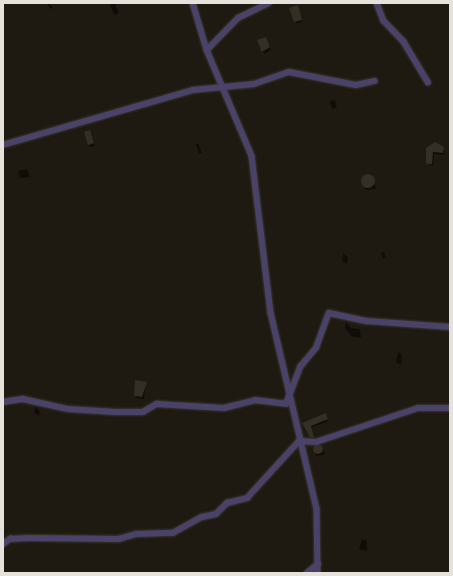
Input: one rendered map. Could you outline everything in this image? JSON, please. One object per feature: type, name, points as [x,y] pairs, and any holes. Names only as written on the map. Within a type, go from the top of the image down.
[{"type":"street","points":[[193,3],[207,50],[252,156],[271,313],[304,443],[317,510],[318,573]]},
{"type":"street","points":[[207,50],[238,18],[269,3]]},
{"type":"street","points":[[377,3],[384,21],[404,42],[428,82]]},
{"type":"street","points":[[3,146],[193,90],[224,89],[254,84],[289,72],[356,86],[375,82]]},
{"type":"street","points":[[3,402],[23,399],[68,409],[115,412],[142,412],[157,404],[224,408],[255,400],[286,404],[291,396],[300,367],[316,348],[329,313],[360,320],[450,327]]},
{"type":"street","points":[[3,544],[10,540],[28,538],[119,539],[136,534],[173,533],[202,517],[216,514],[227,503],[247,498],[299,441],[304,443],[316,442],[418,408],[450,408]]},
{"type":"street","points":[[307,573],[318,564]]},
{"type":"building","points":[[298,5],[302,20],[294,22],[289,8]]},
{"type":"building","points":[[266,37],[270,47],[262,52],[257,40]]},
{"type":"building","points":[[90,130],[94,143],[88,145],[84,132]]},
{"type":"building","points":[[435,142],[444,147],[443,153],[433,152],[432,164],[426,164],[426,148]]},
{"type":"building","points":[[368,174],[373,176],[375,181],[373,186],[368,188],[363,186],[361,181],[363,176]]},
{"type":"building","points":[[135,380],[147,382],[142,397],[134,396]]},
{"type":"building","points":[[326,413],[328,419],[311,426],[314,438],[310,437],[302,423]]},
{"type":"building","points":[[316,444],[320,444],[322,445],[322,453],[316,454],[313,451],[313,447]]}]
